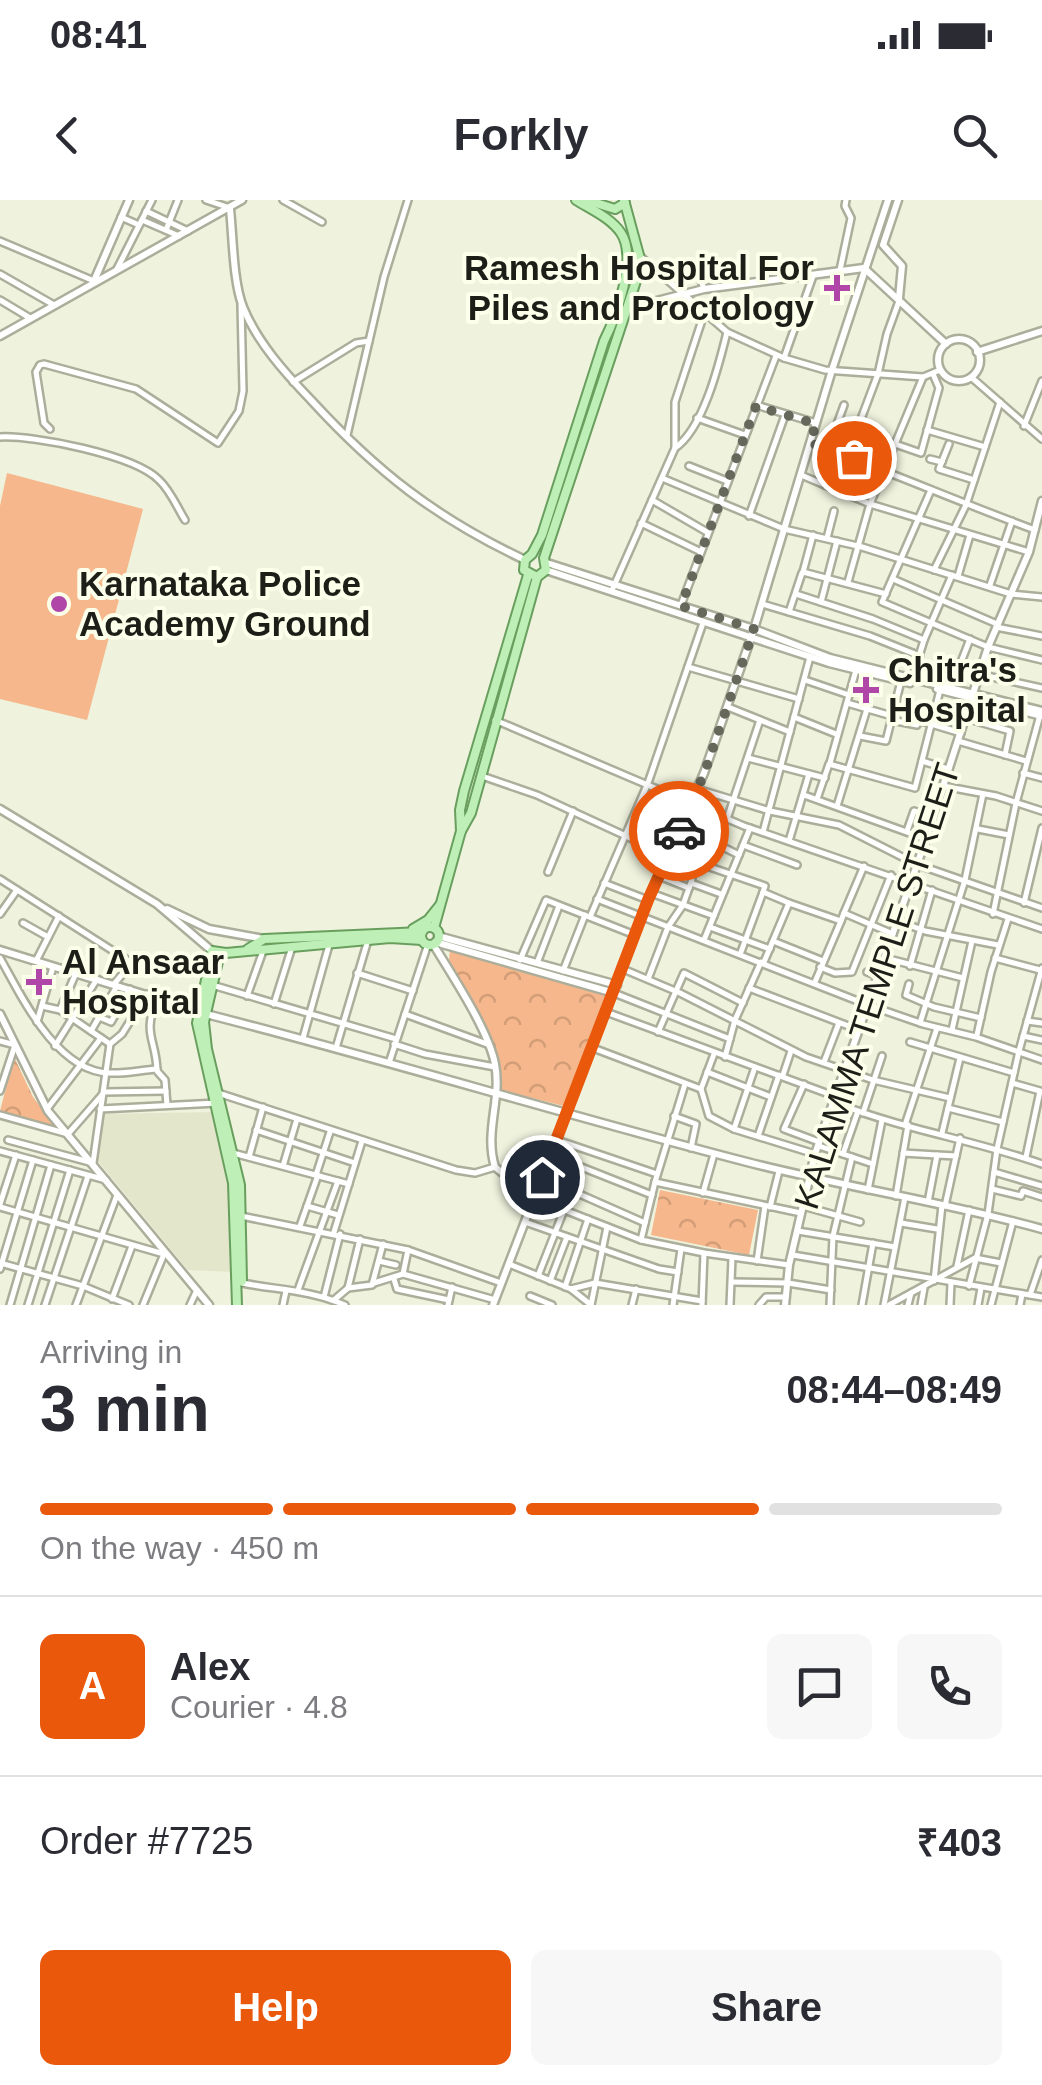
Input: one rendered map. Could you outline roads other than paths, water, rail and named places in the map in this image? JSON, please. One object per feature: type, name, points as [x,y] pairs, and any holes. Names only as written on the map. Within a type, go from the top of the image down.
[{"type":"main road","points":[[430,938],[482,776],[532,576],[528,557],[560,479],[614,320],[627,265],[621,234],[606,218],[576,200]]},
{"type":"main road","points":[[462,831],[460,810],[464,792],[532,576],[546,564],[629,308],[639,256],[625,202],[614,209],[586,200]]},
{"type":"main road","points":[[399,932],[419,926],[442,902]]},
{"type":"main road","points":[[244,952],[264,938],[399,932],[430,938]]},
{"type":"main road","points":[[216,952],[430,938]]},
{"type":"main road","points":[[202,1012],[212,984],[216,952]]},
{"type":"main road","points":[[216,952],[202,1012],[233,1183],[240,1305]]},
{"type":"main road","points":[[217,1100],[233,1153],[241,1216],[240,1305]]},
{"type":"street","points":[[94,281],[129,200]]},
{"type":"street","points":[[117,269],[152,200]]},
{"type":"street","points":[[166,230],[178,200]]},
{"type":"street","points":[[206,200],[230,208]]},
{"type":"street","points":[[2,333],[242,200]]},
{"type":"street","points":[[283,200],[322,222]]},
{"type":"street","points":[[346,438],[408,200]]},
{"type":"street","points":[[840,270],[851,218],[844,206],[846,200]]},
{"type":"street","points":[[348,1288],[370,1287],[403,1274],[494,1302],[642,917],[698,790],[753,632],[888,200]]},
{"type":"street","points":[[841,490],[900,301],[902,266],[883,246],[898,200]]},
{"type":"street","points":[[50,429],[44,424],[36,372],[44,364],[136,389],[218,442],[239,412],[243,391],[241,302],[230,208]]},
{"type":"street","points":[[146,211],[188,231]]},
{"type":"street","points":[[121,217],[179,236]]},
{"type":"street","points":[[0,240],[94,281]]},
{"type":"street","points":[[639,256],[726,332],[784,358],[832,370],[923,377],[936,372],[957,381],[971,377],[979,363],[977,352],[963,340],[946,344],[938,356],[936,372],[939,388],[921,453],[895,444]]},
{"type":"street","points":[[629,308],[704,288],[864,268],[946,344]]},
{"type":"street","points":[[784,358],[814,274]]},
{"type":"street","points":[[699,275],[704,288]]},
{"type":"street","points":[[1,278],[54,305]]},
{"type":"street","points":[[0,300],[30,318]]},
{"type":"street","points":[[241,302],[250,323],[293,382],[401,488],[463,528],[528,557]]},
{"type":"street","points":[[612,588],[674,448],[674,402],[704,314]]},
{"type":"street","points":[[977,352],[1042,331]]},
{"type":"street","points":[[674,448],[683,442],[710,392],[726,332]]},
{"type":"street","points":[[293,382],[356,342],[369,341]]},
{"type":"street","points":[[681,606],[776,355]]},
{"type":"street","points":[[848,582],[870,504],[923,377]]},
{"type":"street","points":[[971,377],[1042,439]]},
{"type":"street","points":[[1024,426],[1042,381]]},
{"type":"street","points":[[934,570],[966,505],[1000,402]]},
{"type":"street","points":[[828,449],[844,405]]},
{"type":"street","points":[[756,406],[816,424]]},
{"type":"street","points":[[749,516],[785,415]]},
{"type":"street","points":[[697,418],[745,435]]},
{"type":"street","points":[[927,430],[985,446]]},
{"type":"street","points":[[0,437],[44,439],[108,456],[150,473],[160,480],[185,520]]},
{"type":"street","points":[[810,443],[1035,530]]},
{"type":"street","points":[[949,444],[940,469],[974,480]]},
{"type":"street","points":[[825,484],[836,452]]},
{"type":"street","points":[[930,459],[942,462]]},
{"type":"street","points":[[689,466],[727,481]]},
{"type":"street","points":[[830,469],[876,489]]},
{"type":"street","points":[[800,475],[870,504],[1029,552]]},
{"type":"street","points":[[662,478],[784,529],[856,545],[1011,594],[1042,597]]},
{"type":"street","points":[[931,490],[882,602],[988,647],[1042,660]]},
{"type":"street","points":[[652,500],[707,532]]},
{"type":"street","name":"KALAMMA TEMPLE STREET","points":[[786,1301],[789,1266],[818,1147],[912,882],[978,674],[1029,552],[1042,501]]},
{"type":"street","points":[[827,538],[834,511]]},
{"type":"street","points":[[990,586],[1012,522]]},
{"type":"street","points":[[641,523],[699,551]]},
{"type":"street","points":[[789,612],[813,535]]},
{"type":"street","points":[[912,679],[924,640],[970,536]]},
{"type":"street","points":[[821,602],[837,541]]},
{"type":"street","points":[[546,564],[703,623],[753,632],[856,670],[1041,712],[1016,803],[994,914]]},
{"type":"street","points":[[803,572],[886,594]]},
{"type":"street","points":[[894,579],[996,625],[1042,636]]},
{"type":"street","points":[[612,588],[681,606],[830,658],[973,696]]},
{"type":"street","points":[[796,594],[924,640]]},
{"type":"street","points":[[762,604],[870,636],[920,656]]},
{"type":"street","points":[[563,971],[648,783],[703,623]]},
{"type":"street","points":[[951,688],[970,640]]},
{"type":"street","points":[[763,832],[810,656]]},
{"type":"street","points":[[688,667],[799,699]]},
{"type":"street","points":[[817,799],[856,670]]},
{"type":"street","points":[[978,674],[1042,688]]},
{"type":"street","points":[[804,680],[867,709],[916,725],[918,720],[932,724],[1026,761]]},
{"type":"street","points":[[860,736],[886,742],[901,681]]},
{"type":"street","points":[[830,764],[915,788],[940,690]]},
{"type":"street","points":[[728,706],[790,732]]},
{"type":"street","points":[[836,806],[867,709]]},
{"type":"street","points":[[794,716],[836,734]]},
{"type":"street","points":[[966,718],[1010,731],[1005,755]]},
{"type":"street","points":[[495,720],[750,828],[1042,929]]},
{"type":"street","points":[[727,819],[760,720]]},
{"type":"street","points":[[748,758],[824,778]]},
{"type":"street","points":[[922,761],[948,769]]},
{"type":"street","points":[[1023,773],[1042,778]]},
{"type":"street","points":[[789,842],[810,774]]},
{"type":"street","points":[[482,776],[573,811],[668,856]]},
{"type":"street","points":[[943,785],[1042,811]]},
{"type":"street","points":[[698,790],[797,818],[839,825],[916,864],[1042,908]]},
{"type":"street","points":[[804,794],[926,839]]},
{"type":"street","points":[[920,1023],[965,880],[983,794]]},
{"type":"street","points":[[0,809],[157,904],[210,929],[264,938]]},
{"type":"street","points":[[548,872],[573,811]]},
{"type":"street","points":[[907,832],[914,811],[934,816]]},
{"type":"street","points":[[704,940],[750,828]]},
{"type":"street","points":[[976,828],[1009,835]]},
{"type":"street","points":[[1024,903],[1042,828]]},
{"type":"street","points":[[648,979],[668,927],[683,905],[696,862],[699,835],[739,854]]},
{"type":"street","points":[[742,844],[797,865]]},
{"type":"street","points":[[696,862],[766,886],[740,953]]},
{"type":"street","points":[[815,983],[864,866]]},
{"type":"street","points":[[773,941],[836,973],[852,972],[891,875]]},
{"type":"street","points":[[659,876],[722,894]]},
{"type":"street","points":[[0,879],[132,963],[115,984],[91,1031]]},
{"type":"street","points":[[604,883],[714,916]]},
{"type":"street","points":[[0,914],[17,890]]},
{"type":"street","points":[[910,966],[932,890]]},
{"type":"street","points":[[762,892],[894,934]]},
{"type":"street","points":[[597,899],[868,1005],[1042,1060]]},
{"type":"street","points":[[519,962],[543,903],[548,900],[635,936]]},
{"type":"street","points":[[725,1057],[742,1003],[789,903]]},
{"type":"street","points":[[157,904],[216,952]]},
{"type":"street","points":[[537,964],[560,905]]},
{"type":"street","points":[[36,961],[58,916]]},
{"type":"street","points":[[976,1036],[1008,919]]},
{"type":"street","points":[[898,921],[945,936],[998,946]]},
{"type":"street","points":[[24,923],[48,937]]},
{"type":"street","points":[[710,927],[770,949]]},
{"type":"street","points":[[430,938],[615,989]]},
{"type":"street","points":[[389,1063],[430,938]]},
{"type":"street","points":[[430,938],[495,1068],[496,1094],[489,1132],[495,1166],[534,1198],[642,1240],[789,1266]]},
{"type":"street","points":[[336,1048],[368,940]]},
{"type":"street","points":[[952,1031],[972,940]]},
{"type":"street","points":[[303,1038],[329,944]]},
{"type":"street","points":[[274,1004],[292,947]]},
{"type":"street","points":[[247,996],[263,950]]},
{"type":"street","points":[[0,954],[36,961],[567,1116],[809,1178],[988,1214],[1042,1229]]},
{"type":"street","points":[[0,954],[37,1022],[55,1046],[106,1074],[156,1069],[164,1076],[166,1106]]},
{"type":"street","points":[[886,958],[963,978]]},
{"type":"street","points":[[970,1286],[988,1214],[1014,1072],[1042,969],[995,958]]},
{"type":"street","points":[[519,962],[563,971],[615,989],[730,1039]]},
{"type":"street","points":[[37,1022],[54,967]]},
{"type":"street","points":[[623,968],[791,1051],[873,1080],[950,1098]]},
{"type":"street","points":[[867,972],[878,977]]},
{"type":"street","points":[[60,1010],[76,973]]},
{"type":"street","points":[[358,973],[413,992]]},
{"type":"street","points":[[658,1032],[680,976],[686,973],[742,1003]]},
{"type":"street","points":[[55,1046],[98,979]]},
{"type":"street","points":[[212,984],[425,1054],[495,1068]]},
{"type":"street","points":[[909,984],[906,995],[981,1018]]},
{"type":"street","points":[[750,988],[860,1030]]},
{"type":"street","points":[[99,1017],[112,1022],[130,989]]},
{"type":"street","points":[[93,1163],[110,1044],[122,1034],[147,994]]},
{"type":"street","points":[[156,1069],[157,1058],[148,1032],[157,998]]},
{"type":"street","points":[[1033,999],[1042,1002]]},
{"type":"street","points":[[42,1006],[60,1010],[110,1044]]},
{"type":"street","points":[[606,1012],[781,1075],[882,1120],[942,1133],[1042,1164]]},
{"type":"street","points":[[0,1014],[47,1109],[208,1305]]},
{"type":"street","points":[[405,1014],[486,1044]]},
{"type":"street","points":[[1027,1021],[1042,1023]]},
{"type":"street","points":[[823,1063],[839,1023]]},
{"type":"street","points":[[886,1305],[900,1222],[907,1125],[937,1027]]},
{"type":"street","points":[[1023,1036],[1042,1040]]},
{"type":"street","points":[[47,1109],[102,1038]]},
{"type":"street","points":[[0,1041],[14,1046]]},
{"type":"street","points":[[910,1042],[1014,1072]]},
{"type":"street","points":[[0,1092],[14,1046]]},
{"type":"street","points":[[593,1048],[700,1089]]},
{"type":"street","points":[[758,1136],[791,1051]]},
{"type":"street","points":[[714,1054],[700,1089],[709,1116],[734,1129],[818,1147],[873,1164]]},
{"type":"street","points":[[843,1154],[882,1056]]},
{"type":"street","points":[[942,1133],[960,1058]]},
{"type":"street","points":[[0,1060],[10,1063]]},
{"type":"street","points":[[734,1129],[755,1067]]},
{"type":"street","points":[[707,1072],[772,1097]]},
{"type":"street","points":[[642,1240],[657,1174],[685,1084]]},
{"type":"street","points":[[804,1084],[784,1129],[818,1147]]},
{"type":"street","points":[[1012,1084],[1040,1091],[1026,1158]]},
{"type":"street","points":[[68,1134],[103,1094],[166,1091]]},
{"type":"street","points":[[100,1109],[217,1100],[263,1108],[475,1174],[495,1166]]},
{"type":"street","points":[[248,1157],[263,1108]]},
{"type":"street","points":[[948,1108],[1003,1122]]},
{"type":"street","points":[[0,1115],[68,1134]]},
{"type":"street","points":[[674,1116],[696,1124],[691,1148]]},
{"type":"street","points":[[283,1166],[297,1119]]},
{"type":"street","points":[[868,1190],[882,1120]]},
{"type":"street","points":[[256,1130],[355,1163]]},
{"type":"street","points":[[300,1226],[330,1132]]},
{"type":"street","points":[[934,1281],[938,1229],[960,1138]]},
{"type":"street","points":[[8,1140],[93,1163]]},
{"type":"street","points":[[557,1140],[657,1174]]},
{"type":"street","points":[[324,1297],[339,1216],[362,1141]]},
{"type":"street","points":[[0,1150],[108,1181]]},
{"type":"street","points":[[233,1153],[348,1184]]},
{"type":"street","points":[[904,1153],[956,1156]]},
{"type":"street","points":[[703,1192],[714,1154]]},
{"type":"street","points":[[16,1155],[0,1206],[164,1254]]},
{"type":"street","points":[[551,1155],[652,1195]]},
{"type":"street","points":[[928,1202],[937,1155]]},
{"type":"street","points":[[830,1305],[833,1236],[852,1157]]},
{"type":"street","points":[[33,1160],[0,1265],[83,1286],[129,1305]]},
{"type":"street","points":[[10,1305],[51,1165]]},
{"type":"street","points":[[28,1305],[70,1170]]},
{"type":"street","points":[[757,1261],[779,1170]]},
{"type":"street","points":[[994,1172],[1042,1186]]},
{"type":"street","points":[[45,1305],[88,1176]]},
{"type":"street","points":[[298,1290],[338,1181]]},
{"type":"street","points":[[655,1182],[860,1222]]},
{"type":"street","points":[[568,1189],[646,1222]]},
{"type":"street","points":[[991,1189],[1022,1196],[1022,1190],[1042,1197]]},
{"type":"street","points":[[77,1304],[118,1192]]},
{"type":"street","points":[[307,1206],[339,1216]]},
{"type":"street","points":[[538,1276],[564,1210]]},
{"type":"street","points":[[956,1269],[969,1210]]},
{"type":"street","points":[[241,1216],[408,1250],[501,1283]]},
{"type":"street","points":[[568,1288],[588,1219]]},
{"type":"street","points":[[992,1305],[1012,1221]]},
{"type":"street","points":[[525,1222],[659,1269],[678,1272]]},
{"type":"street","points":[[900,1222],[938,1229]]},
{"type":"street","points":[[509,1264],[568,1288],[591,1305],[607,1227]]},
{"type":"street","points":[[798,1231],[895,1246]]},
{"type":"street","points":[[550,1281],[567,1237]]},
{"type":"street","points":[[242,1282],[286,1292],[298,1290],[339,1303],[348,1288],[360,1238]]},
{"type":"street","points":[[862,1305],[874,1243]]},
{"type":"street","points":[[374,1283],[383,1244]]},
{"type":"street","points":[[112,1298],[132,1246]]},
{"type":"street","points":[[673,1305],[680,1248]]},
{"type":"street","points":[[403,1274],[408,1250]]},
{"type":"street","points":[[143,1305],[164,1254]]},
{"type":"street","points":[[568,1288],[595,1283],[702,1303],[704,1254]]},
{"type":"street","points":[[793,1255],[1042,1297]]},
{"type":"street","points":[[730,1305],[732,1258]]},
{"type":"street","points":[[886,1305],[975,1258],[1001,1263]]},
{"type":"street","points":[[1020,1305],[1042,1260]]},
{"type":"street","points":[[379,1261],[396,1265]]},
{"type":"street","points":[[394,1279],[397,1289],[448,1303],[452,1287]]},
{"type":"street","points":[[420,1294],[423,1279]]},
{"type":"street","points":[[732,1282],[788,1283],[831,1290]]},
{"type":"street","points":[[950,1305],[952,1284]]},
{"type":"street","points":[[921,1305],[924,1286]]},
{"type":"street","points":[[632,1305],[637,1288]]},
{"type":"street","points":[[978,1305],[981,1288]]},
{"type":"street","points":[[190,1305],[197,1290]]},
{"type":"street","points":[[284,1305],[286,1292]]},
{"type":"street","points":[[908,1305],[911,1293]]},
{"type":"street","points":[[530,1296],[552,1305]]},
{"type":"street","points":[[758,1305],[766,1297],[786,1301]]},
{"type":"place","name":"Ramesh Hospital For Piles and Proctology","points":[[837,288]]},
{"type":"place","name":"Karnataka Police Academy Ground","points":[[59,604]]},
{"type":"place","name":"Chitra's Hospital","points":[[866,690]]},
{"type":"place","name":"Al Ansaar Hospital","points":[[39,982]]}]
